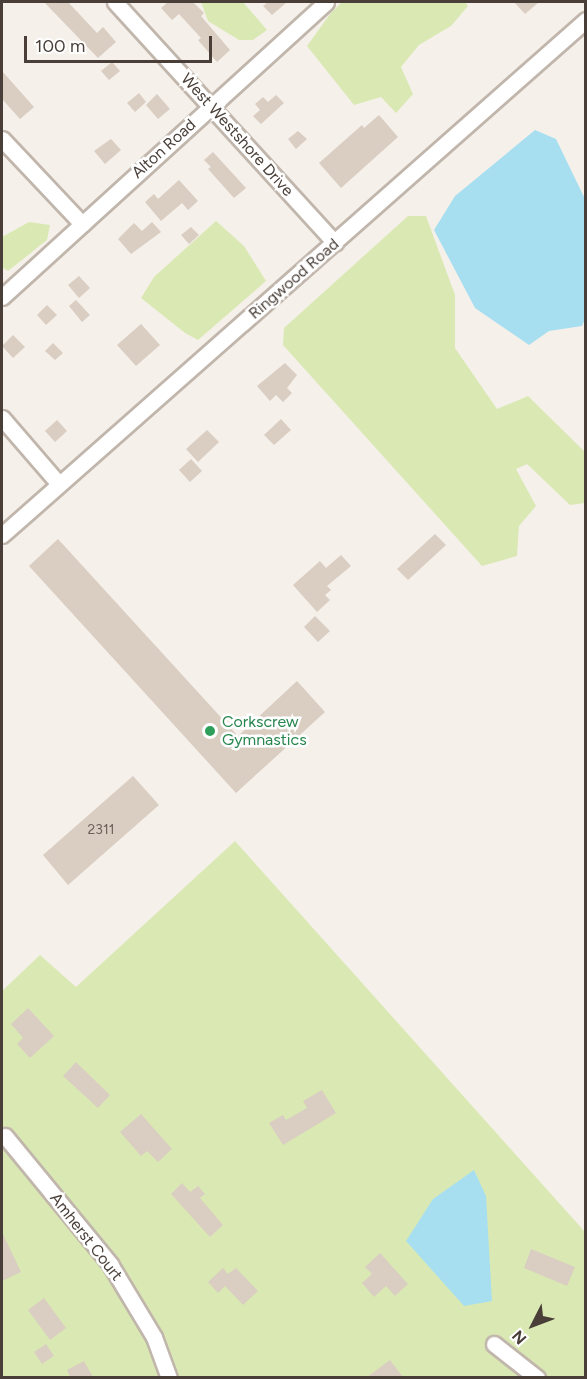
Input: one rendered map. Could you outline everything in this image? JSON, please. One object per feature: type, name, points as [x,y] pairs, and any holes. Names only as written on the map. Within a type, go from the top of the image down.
[{"type":"street","name":"West Westshore Drive","points":[[115,2],[336,243]]},
{"type":"street","name":"Alton Road","points":[[2,297],[326,2]]},
{"type":"street","name":"Ringwood Road","points":[[2,535],[336,243],[585,20]]},
{"type":"street","points":[[2,139],[82,224]]},
{"type":"street","points":[[2,418],[60,484]]},
{"type":"street","name":"Amherst Court","points":[[6,1136],[110,1264],[154,1337],[169,1377]]},
{"type":"street","points":[[494,1344],[537,1377]]},
{"type":"green space","points":[[201,2],[243,2],[267,30],[253,40],[239,40],[208,21]]},
{"type":"green space","points":[[342,2],[465,2],[468,6],[451,26],[419,45],[401,67],[413,94],[396,113],[381,97],[354,105],[307,46],[330,14]]},
{"type":"green space","points":[[408,216],[426,216],[455,295],[455,348],[497,409],[528,396],[585,452],[585,503],[570,505],[527,464],[516,469],[536,506],[519,526],[517,556],[482,566],[283,345],[284,328]]},
{"type":"green space","points":[[216,221],[244,246],[266,281],[198,340],[185,333],[141,298],[154,277]]},
{"type":"green space","points":[[29,222],[50,225],[47,240],[8,271],[2,267],[2,237]]},
{"type":"green space","points":[[235,841],[585,1232],[585,1377],[2,1378],[2,991],[40,955],[76,987]]},
{"type":"water","points":[[535,130],[556,139],[585,199],[586,317],[582,326],[549,331],[529,345],[475,308],[434,230],[455,196]]},
{"type":"water","points":[[474,1170],[486,1196],[492,1301],[464,1306],[406,1241],[433,1199]]},
{"type":"building","points":[[44,2],[68,2],[97,33],[103,27],[116,42],[98,58]]},
{"type":"building","points":[[168,2],[193,2],[204,13],[201,16],[230,50],[217,62],[198,40],[201,38],[179,14],[172,20],[161,8]]},
{"type":"building","points":[[268,2],[287,2],[272,15],[263,6]]},
{"type":"building","points":[[514,2],[539,2],[525,14]]},
{"type":"building","points":[[112,62],[120,71],[109,80],[101,71]]},
{"type":"building","points":[[2,71],[34,107],[20,119],[2,99]]},
{"type":"building","points":[[139,93],[146,102],[135,112],[127,103]]},
{"type":"building","points":[[157,94],[170,109],[158,119],[146,105]]},
{"type":"building","points":[[276,95],[284,103],[261,124],[253,116],[260,110],[255,104],[263,97],[268,102]]},
{"type":"building","points":[[379,115],[398,137],[341,188],[319,163],[362,125],[364,128]]},
{"type":"building","points":[[298,131],[307,139],[296,149],[288,139]]},
{"type":"building","points":[[111,139],[121,150],[105,164],[94,151]]},
{"type":"building","points":[[213,152],[246,188],[234,198],[208,169],[211,167],[204,160]]},
{"type":"building","points":[[179,180],[198,201],[188,210],[182,203],[161,221],[145,202],[154,194],[158,199]]},
{"type":"building","points":[[152,222],[161,232],[131,254],[118,239],[134,223],[142,231]]},
{"type":"building","points":[[191,227],[199,235],[189,244],[181,235]]},
{"type":"building","points":[[79,276],[90,288],[79,298],[68,285]]},
{"type":"building","points":[[76,300],[90,315],[82,322],[69,306]]},
{"type":"building","points":[[47,305],[57,315],[46,325],[37,315]]},
{"type":"building","points":[[141,324],[160,345],[136,366],[117,345]]},
{"type":"building","points":[[13,335],[25,347],[13,358],[2,346]]},
{"type":"building","points":[[53,343],[63,353],[55,360],[45,351]]},
{"type":"building","points":[[285,363],[297,375],[287,388],[292,393],[283,402],[276,395],[270,401],[257,386]]},
{"type":"building","points":[[281,419],[291,430],[274,445],[264,435]]},
{"type":"building","points":[[57,420],[67,431],[55,442],[45,431]]},
{"type":"building","points":[[207,430],[219,442],[198,462],[186,449]]},
{"type":"building","points":[[191,459],[202,471],[190,482],[179,470]]},
{"type":"building","points":[[435,534],[446,545],[408,580],[397,569]]},
{"type":"building","points":[[58,539],[238,736],[297,681],[325,712],[236,793],[29,566]]},
{"type":"building","points":[[341,555],[351,566],[327,586],[331,590],[325,595],[330,600],[317,612],[293,585],[320,561],[326,568]]},
{"type":"building","points":[[315,616],[330,631],[318,642],[304,627]]},
{"type":"building","points":[[133,776],[159,805],[68,885],[43,855]]},
{"type":"building","points":[[28,1008],[54,1036],[30,1058],[17,1044],[23,1038],[11,1024]]},
{"type":"building","points":[[76,1062],[110,1095],[98,1108],[63,1076]]},
{"type":"building","points":[[322,1090],[336,1113],[283,1145],[269,1123],[283,1115],[286,1120],[307,1108],[303,1101]]},
{"type":"building","points":[[141,1114],[172,1149],[158,1162],[147,1151],[141,1156],[120,1132]]},
{"type":"building","points":[[182,1183],[190,1192],[198,1186],[205,1194],[200,1198],[223,1225],[210,1237],[171,1194]]},
{"type":"building","points":[[2,1232],[21,1272],[2,1281]]},
{"type":"building","points":[[531,1249],[575,1267],[567,1286],[524,1268]]},
{"type":"building","points":[[380,1253],[408,1284],[395,1296],[386,1286],[374,1297],[362,1283],[372,1274],[365,1267]]},
{"type":"building","points":[[223,1268],[228,1274],[236,1268],[258,1291],[243,1305],[225,1286],[218,1293],[208,1282]]},
{"type":"building","points":[[44,1298],[66,1328],[50,1340],[28,1310]]},
{"type":"building","points":[[46,1344],[54,1356],[42,1364],[34,1352]]},
{"type":"building","points":[[390,1360],[403,1377],[367,1377]]},
{"type":"building","points":[[84,1361],[93,1377],[70,1377],[67,1370]]},
{"type":"place","name":"Corkscrew Gymnastics","points":[[210,731]]}]
